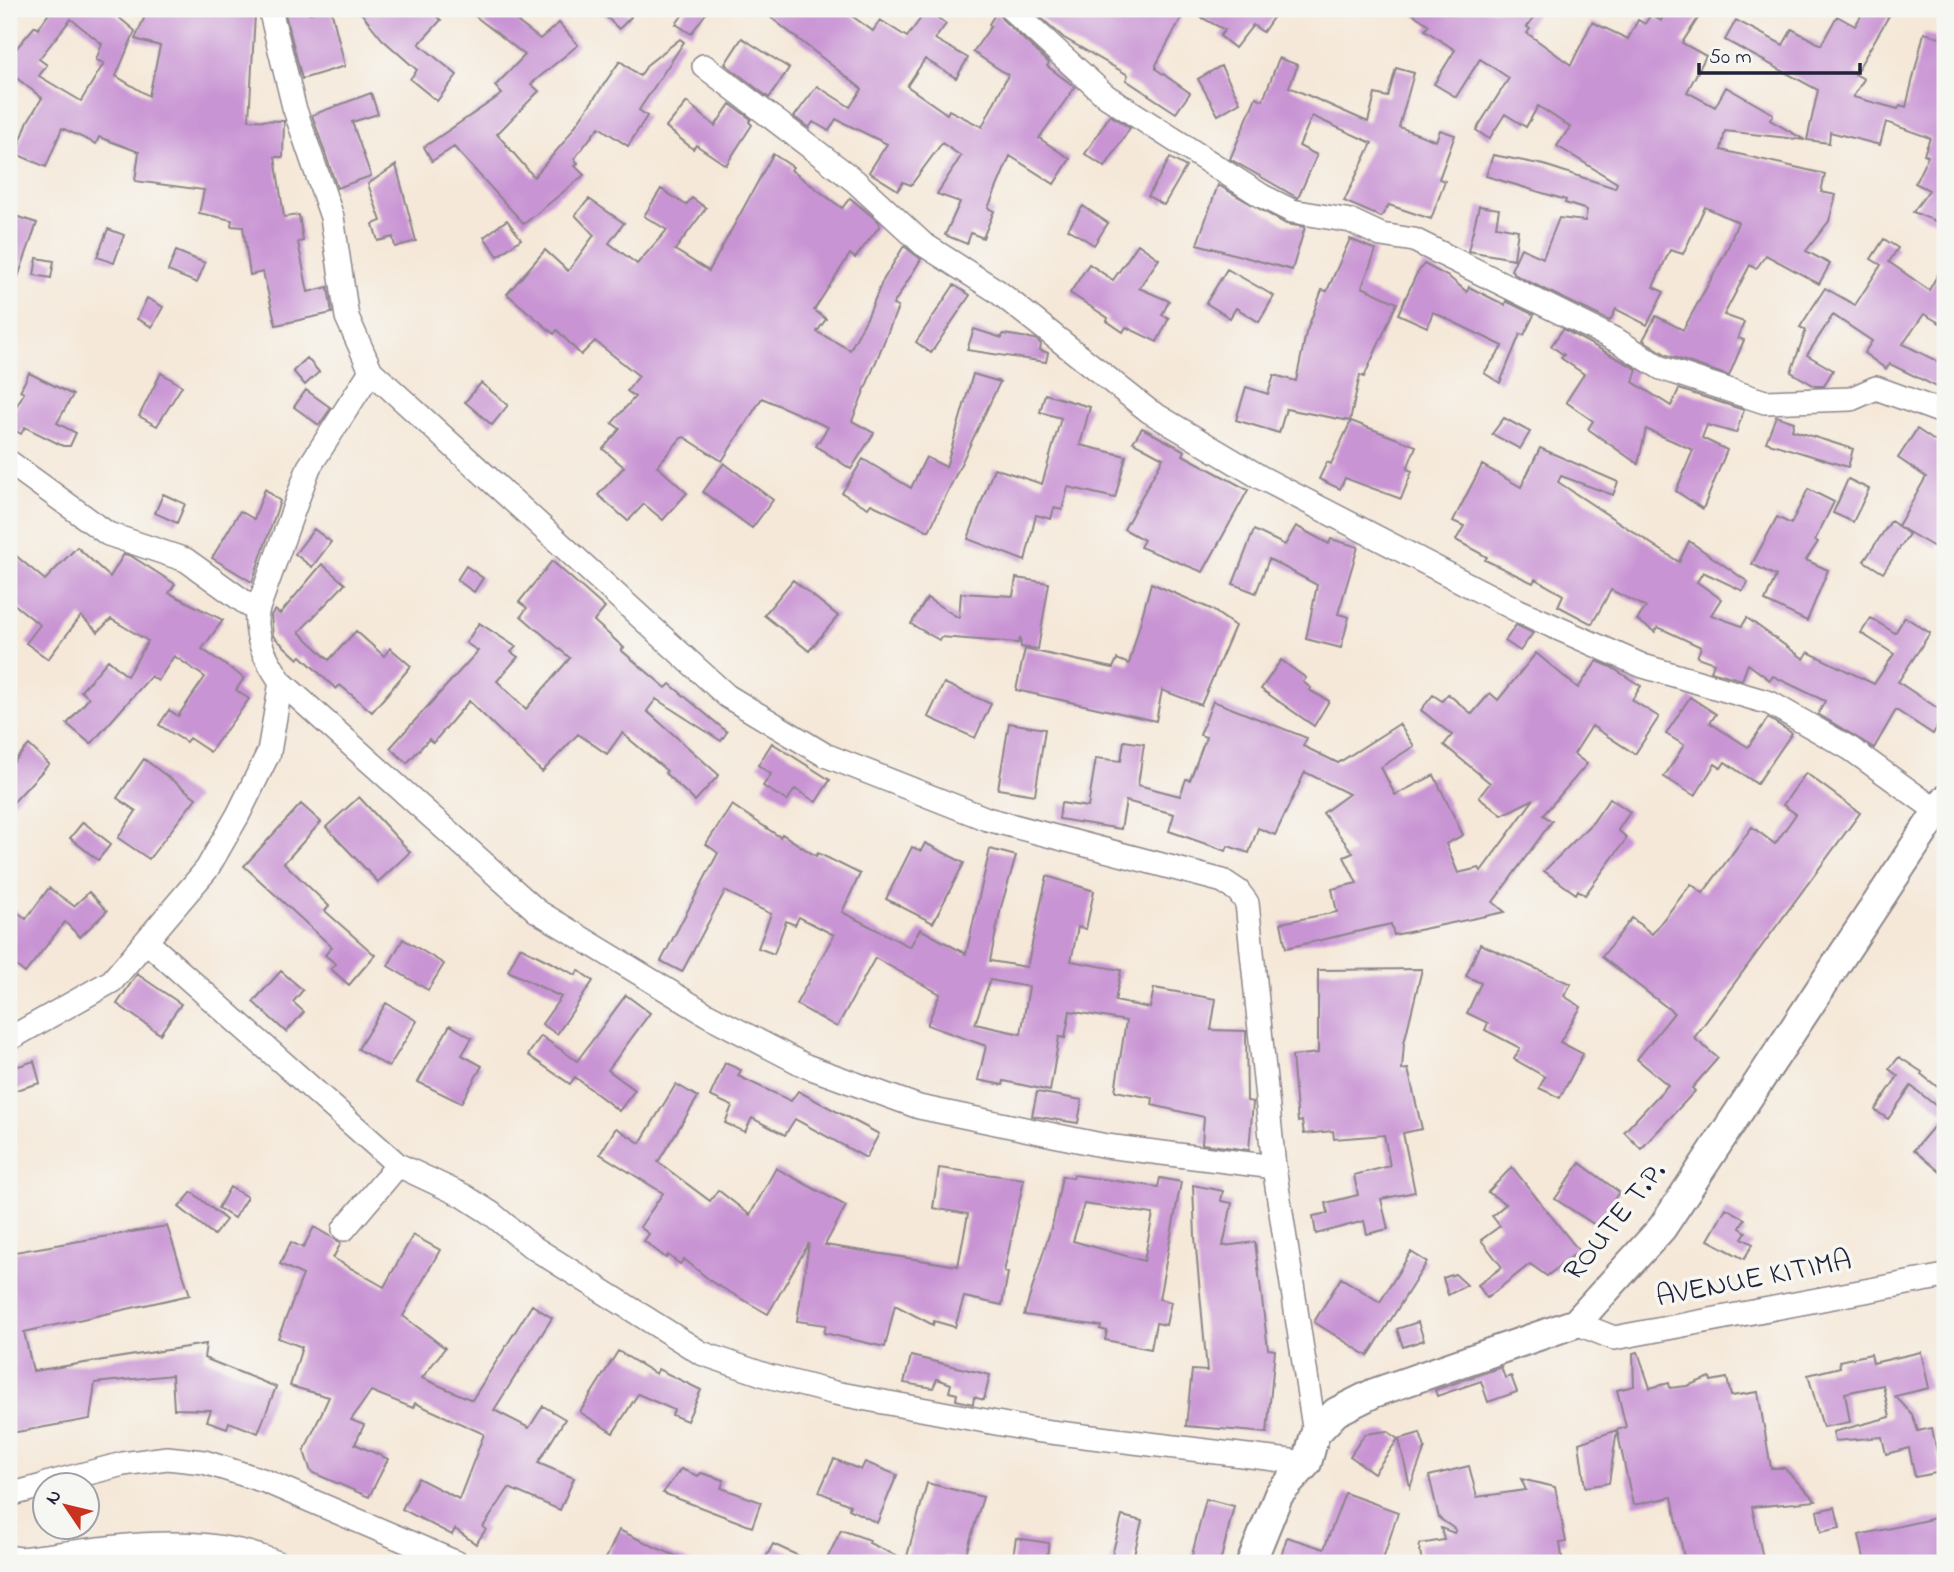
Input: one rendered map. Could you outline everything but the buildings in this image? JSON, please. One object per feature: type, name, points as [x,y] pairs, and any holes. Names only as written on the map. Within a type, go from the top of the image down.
[{"type":"street","points":[[270,9],[294,107],[332,218],[347,317],[371,371],[727,696],[814,748],[987,819],[1223,881],[1238,891],[1247,903],[1274,1167],[1315,1434],[1307,1463],[1279,1494],[1251,1563]]},
{"type":"street","points":[[1011,9],[1106,96],[1213,167],[1292,211],[1350,220],[1381,235],[1414,240],[1618,341],[1661,368],[1765,402],[1851,399],[1876,388],[1945,412]]},
{"type":"street","points":[[704,66],[855,181],[923,244],[997,291],[1149,411],[1260,477],[1519,611],[1643,666],[1770,703],[1941,805]]},
{"type":"street","points":[[371,371],[309,467],[257,611],[256,628],[262,653],[281,682],[537,911],[708,1015],[806,1066],[919,1107],[1106,1146],[1274,1167]]},
{"type":"street","points":[[9,462],[108,534],[186,560],[257,611]]},
{"type":"street","points":[[9,1039],[112,981],[207,869],[238,816],[269,752],[281,682]]},
{"type":"street","name":"ROUTE T.P.","points":[[1315,1434],[1336,1412],[1374,1393],[1576,1323],[1662,1228],[1941,805]]},
{"type":"street","points":[[147,942],[398,1165],[464,1196],[492,1214],[531,1246],[701,1353],[768,1376],[835,1394],[1034,1430],[1307,1463]]},
{"type":"street","points":[[344,1229],[398,1165]]},
{"type":"street","name":"AVENUE KITIMA","points":[[1576,1323],[1614,1338],[1945,1276]]},
{"type":"street","points":[[102,1470],[134,1462],[167,1458],[204,1462],[265,1481],[457,1563]]},
{"type":"street","points":[[9,1495],[32,1489]]},
{"type":"street","points":[[9,1557],[19,1559],[145,1544],[206,1543],[247,1550],[278,1563]]}]
